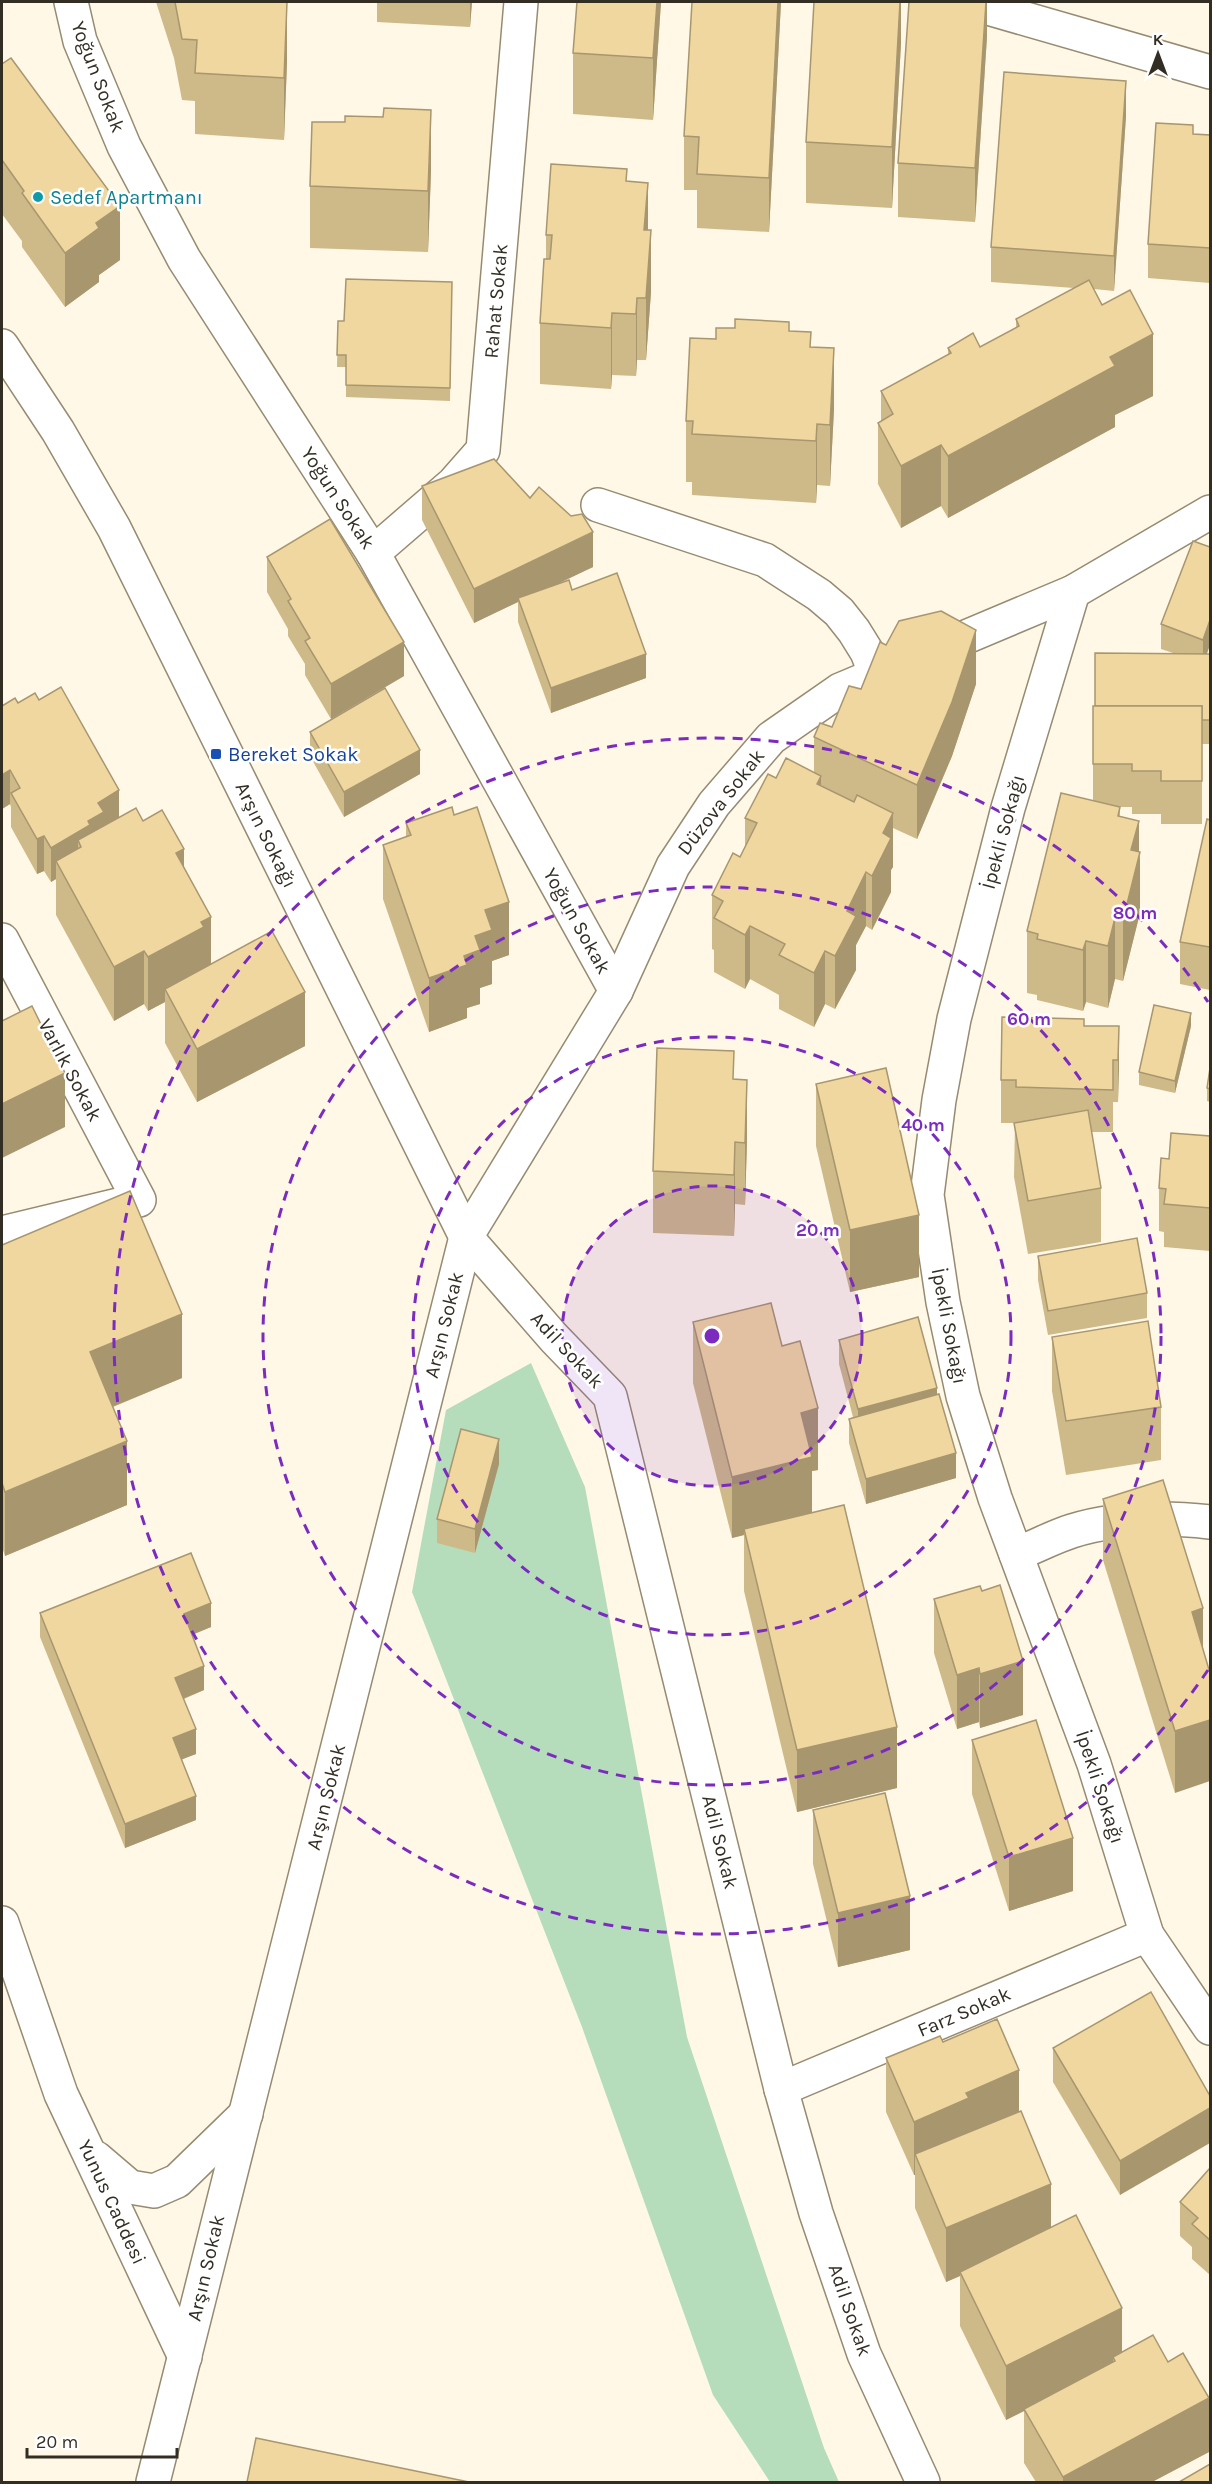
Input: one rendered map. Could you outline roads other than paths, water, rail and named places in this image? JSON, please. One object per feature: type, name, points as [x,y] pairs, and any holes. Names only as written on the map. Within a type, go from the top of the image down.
[{"type":"street","name":"Yoğun Sokak","points":[[71,2],[80,41],[124,146],[184,259],[373,553],[616,991]]},
{"type":"street","name":"Rahat Sokak","points":[[373,553],[454,483],[483,450],[521,2]]},
{"type":"street","points":[[967,2],[1210,72]]},
{"type":"street","name":"Arşın Sokağı","points":[[2,346],[58,431],[114,528],[466,1237]]},
{"type":"street","points":[[598,505],[765,560],[819,595],[839,612],[867,652],[876,675]]},
{"type":"street","name":"Düzova Sokak","points":[[466,1237],[616,991],[673,866],[714,804],[771,738],[840,690],[1073,592],[1210,512]]},
{"type":"street","name":"İpekli Sokağı","points":[[1073,592],[1008,808],[954,1019],[939,1100],[927,1195],[943,1302],[963,1396],[1016,1554],[1094,1764],[1147,1935],[1210,2028]]},
{"type":"street","name":"Varlık Sokak","points":[[2,940],[140,1200],[2,1233]]},
{"type":"street","name":"Adil Sokak","points":[[466,1237],[554,1338],[610,1396],[781,2089],[816,2213],[864,2354],[923,2482]]},
{"type":"street","name":"Arşın Sokak","points":[[186,2356],[214,2234],[466,1237]]},
{"type":"street","points":[[1016,1554],[1072,1531],[1122,1521],[1173,1518],[1210,1522]]},
{"type":"street","name":"Yunus Caddesi","points":[[2,1923],[61,2094],[186,2356]]},
{"type":"street","name":"Farz Sokak","points":[[781,2089],[1147,1935]]},
{"type":"street","points":[[88,2151],[130,2187],[154,2191],[177,2181],[246,2114]]},
{"type":"street","points":[[153,2482],[186,2356]]},
{"type":"place","name":"Sedef Apartmanı","points":[[38,197]]},
{"type":"place","name":"Bereket Sokak","points":[[216,754]]}]
